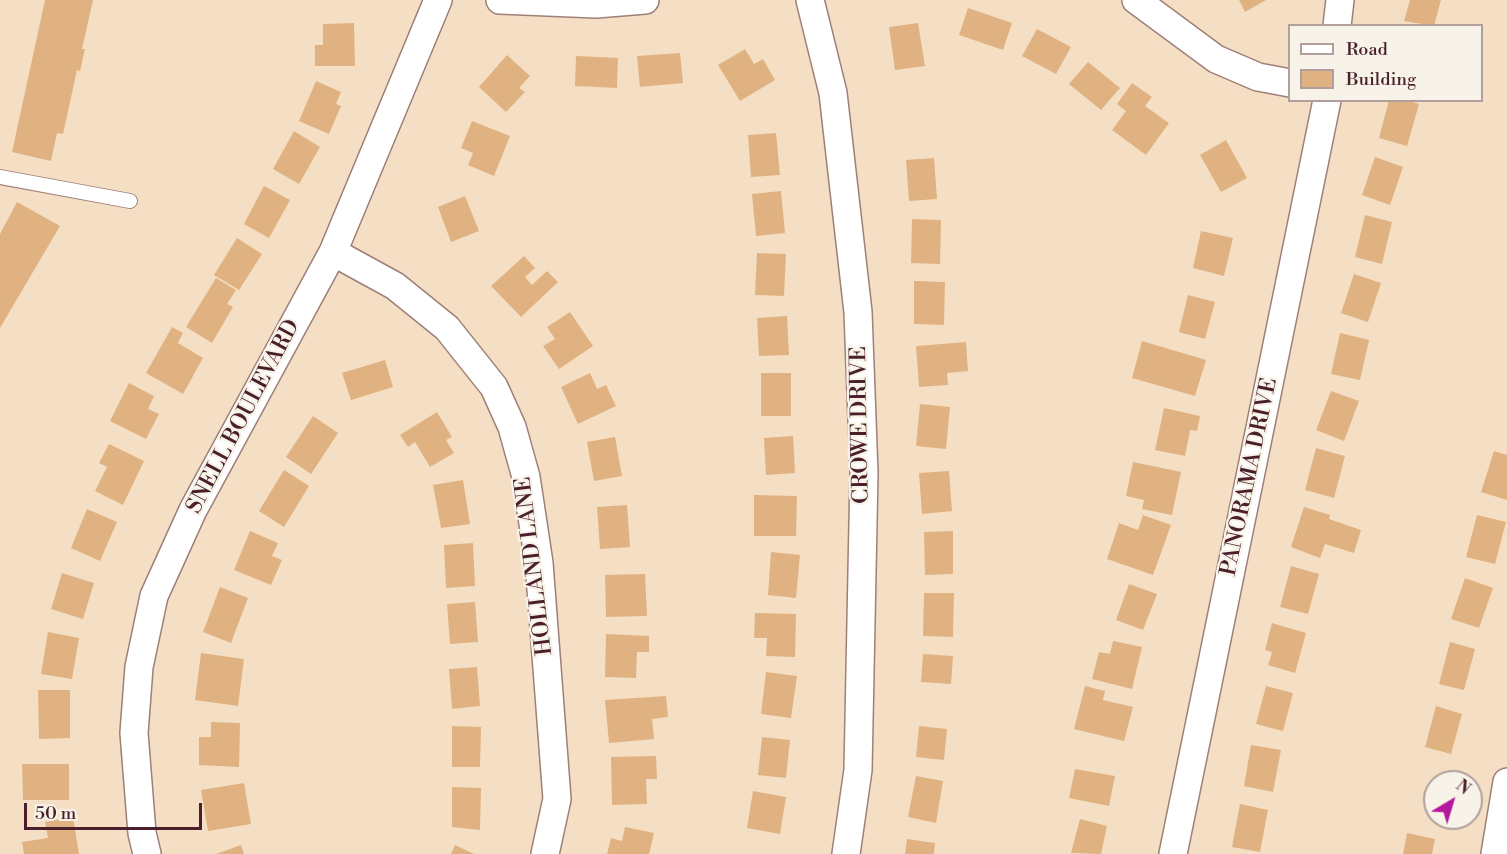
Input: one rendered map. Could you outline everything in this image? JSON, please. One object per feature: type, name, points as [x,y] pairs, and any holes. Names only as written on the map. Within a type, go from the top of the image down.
[{"type":"street","name":"SNELL BOULEVARD","points":[[147,854],[142,833],[134,733],[139,667],[154,596],[193,510],[333,252],[438,0]]},
{"type":"street","points":[[500,0],[596,4],[645,0]]},
{"type":"street","name":"CROWE DRIVE","points":[[810,0],[833,93],[858,312],[864,473],[858,770],[846,854]]},
{"type":"street","points":[[1136,0],[1216,59],[1258,78],[1288,83]]},
{"type":"street","points":[[1337,24],[1340,0]]},
{"type":"street","name":"PANORAMA DRIVE","points":[[1173,854],[1327,102]]},
{"type":"street","name":"HOLLAND LANE","points":[[333,252],[395,286],[447,328],[477,362],[494,387],[512,427],[526,477],[539,563],[557,799],[545,854]]},
{"type":"street","points":[[1495,854],[1507,782]]},
{"type":"lane","points":[[0,177],[130,201]]},
{"type":"building","points":[[45,0],[93,0],[82,49],[85,49],[80,71],[77,70],[63,134],[57,133],[51,161],[12,152]]},
{"type":"building","points":[[1239,0],[1266,0],[1245,12]]},
{"type":"building","points":[[1410,0],[1441,0],[1435,24],[1404,21]]},
{"type":"building","points":[[968,8],[1012,23],[1003,50],[959,35]]},
{"type":"building","points":[[354,23],[355,66],[315,66],[315,45],[323,45],[323,24]]},
{"type":"building","points":[[918,23],[925,66],[895,70],[889,27]]},
{"type":"building","points":[[1037,29],[1071,47],[1056,74],[1022,56]]},
{"type":"building","points":[[745,49],[754,64],[763,59],[775,80],[740,101],[718,65]]},
{"type":"building","points":[[680,53],[683,83],[640,87],[637,56]]},
{"type":"building","points":[[507,55],[530,76],[519,88],[525,92],[506,112],[479,87]]},
{"type":"building","points":[[576,56],[618,58],[617,88],[575,86]]},
{"type":"building","points":[[1088,62],[1120,88],[1101,110],[1069,84]]},
{"type":"building","points":[[316,81],[341,92],[336,104],[341,106],[329,134],[299,121]]},
{"type":"building","points":[[1132,83],[1152,97],[1145,106],[1169,123],[1146,155],[1112,130],[1126,111],[1117,104]]},
{"type":"building","points":[[1388,102],[1419,104],[1407,146],[1379,138]]},
{"type":"building","points":[[472,121],[510,136],[494,176],[468,165],[473,153],[461,148]]},
{"type":"building","points":[[294,131],[320,147],[299,184],[273,169]]},
{"type":"building","points":[[776,133],[780,175],[751,177],[748,135]]},
{"type":"building","points":[[1226,140],[1247,178],[1221,192],[1200,155]]},
{"type":"building","points":[[1375,157],[1403,167],[1390,205],[1362,195]]},
{"type":"building","points":[[934,158],[937,199],[909,201],[906,160]]},
{"type":"building","points":[[264,186],[290,200],[269,238],[244,224]]},
{"type":"building","points":[[781,191],[785,233],[756,236],[752,194]]},
{"type":"building","points":[[465,196],[479,231],[451,242],[438,207]]},
{"type":"building","points":[[17,202],[60,226],[0,328],[0,234]]},
{"type":"building","points":[[1365,215],[1392,222],[1382,264],[1355,257]]},
{"type":"building","points":[[912,219],[941,220],[940,264],[911,263]]},
{"type":"building","points":[[1201,231],[1233,238],[1224,276],[1193,268]]},
{"type":"building","points":[[237,238],[262,254],[239,290],[214,275]]},
{"type":"building","points":[[757,253],[786,254],[784,296],[755,295]]},
{"type":"building","points":[[524,256],[535,268],[525,277],[532,285],[547,271],[558,282],[521,317],[491,286]]},
{"type":"building","points":[[1354,274],[1381,283],[1368,322],[1341,313]]},
{"type":"building","points":[[216,278],[236,290],[227,304],[233,307],[212,343],[186,327]]},
{"type":"building","points":[[914,281],[945,282],[944,325],[914,324]]},
{"type":"building","points":[[1188,295],[1215,302],[1205,339],[1179,332]]},
{"type":"building","points":[[570,312],[593,346],[559,369],[543,346],[555,339],[547,327]]},
{"type":"building","points":[[787,316],[789,355],[759,356],[757,318]]},
{"type":"building","points":[[172,327],[183,333],[178,343],[203,358],[183,394],[146,373]]},
{"type":"building","points":[[1340,333],[1369,340],[1360,380],[1331,374]]},
{"type":"building","points":[[1142,341],[1206,360],[1195,396],[1132,378]]},
{"type":"building","points":[[966,342],[968,371],[947,373],[948,385],[919,387],[916,346]]},
{"type":"building","points":[[385,360],[393,387],[351,400],[342,373]]},
{"type":"building","points":[[590,373],[597,389],[606,385],[616,406],[578,424],[561,387]]},
{"type":"building","points":[[761,373],[791,373],[791,416],[761,416]]},
{"type":"building","points":[[129,383],[154,396],[148,409],[159,414],[146,439],[110,421]]},
{"type":"building","points":[[1331,391],[1359,401],[1344,441],[1316,430]]},
{"type":"building","points":[[920,404],[950,407],[946,449],[916,446]]},
{"type":"building","points":[[1164,408],[1200,416],[1197,431],[1190,430],[1185,456],[1155,450]]},
{"type":"building","points":[[437,412],[452,437],[446,440],[454,453],[430,467],[415,442],[408,447],[400,435]]},
{"type":"building","points":[[313,416],[338,433],[311,474],[286,457]]},
{"type":"building","points":[[793,436],[795,473],[766,475],[764,438]]},
{"type":"building","points":[[615,437],[622,476],[594,481],[587,442]]},
{"type":"building","points":[[109,444],[144,461],[123,505],[95,491],[107,467],[99,463]]},
{"type":"building","points":[[1316,448],[1345,456],[1334,498],[1305,490]]},
{"type":"building","points":[[1494,451],[1507,455],[1507,500],[1481,492]]},
{"type":"building","points":[[1133,462],[1181,472],[1172,515],[1142,509],[1144,500],[1126,496]]},
{"type":"building","points":[[284,470],[309,486],[284,527],[259,511]]},
{"type":"building","points":[[949,471],[952,511],[922,514],[919,473]]},
{"type":"building","points":[[463,480],[470,524],[441,528],[433,485]]},
{"type":"building","points":[[754,495],[797,496],[796,536],[754,536]]},
{"type":"building","points":[[627,505],[630,547],[600,549],[597,507]]},
{"type":"building","points":[[1304,507],[1330,515],[1329,519],[1361,530],[1354,553],[1325,544],[1320,558],[1291,547]]},
{"type":"building","points":[[87,509],[117,522],[100,561],[71,548]]},
{"type":"building","points":[[1143,515],[1171,525],[1153,575],[1107,559],[1119,523],[1138,530]]},
{"type":"building","points":[[1477,515],[1506,522],[1495,564],[1466,557]]},
{"type":"building","points":[[250,531],[278,543],[272,556],[282,560],[271,585],[234,570]]},
{"type":"building","points":[[953,531],[953,574],[925,575],[924,532]]},
{"type":"building","points":[[473,543],[475,586],[446,588],[444,545]]},
{"type":"building","points":[[771,552],[800,555],[796,598],[768,595]]},
{"type":"building","points":[[1291,566],[1319,574],[1308,614],[1280,607]]},
{"type":"building","points":[[62,573],[94,583],[83,619],[51,609]]},
{"type":"building","points":[[645,574],[647,616],[606,617],[605,575]]},
{"type":"building","points":[[1465,578],[1493,588],[1479,628],[1451,619]]},
{"type":"building","points":[[1129,584],[1157,594],[1143,630],[1116,620]]},
{"type":"building","points":[[220,587],[248,598],[231,643],[203,632]]},
{"type":"building","points":[[924,593],[954,593],[953,637],[923,636]]},
{"type":"building","points":[[475,602],[478,642],[450,644],[447,604]]},
{"type":"building","points":[[755,613],[796,614],[795,657],[766,656],[767,638],[754,638]]},
{"type":"building","points":[[1272,623],[1306,633],[1295,673],[1268,665],[1272,652],[1265,650]]},
{"type":"building","points":[[48,632],[79,638],[72,679],[41,674]]},
{"type":"building","points":[[606,634],[649,636],[649,652],[637,652],[636,678],[605,677]]},
{"type":"building","points":[[1113,641],[1142,647],[1132,689],[1092,679],[1099,652],[1110,654]]},
{"type":"building","points":[[1450,642],[1475,649],[1464,690],[1439,684]]},
{"type":"building","points":[[201,653],[244,659],[238,706],[195,700]]},
{"type":"building","points":[[923,654],[953,656],[951,684],[921,682]]},
{"type":"building","points":[[477,667],[480,706],[452,709],[449,669]]},
{"type":"building","points":[[766,672],[797,676],[791,718],[761,714]]},
{"type":"building","points":[[1085,686],[1105,691],[1103,700],[1133,707],[1124,741],[1074,729]]},
{"type":"building","points":[[1266,686],[1293,693],[1283,731],[1256,724]]},
{"type":"building","points":[[38,690],[70,690],[70,738],[39,739]]},
{"type":"building","points":[[666,696],[668,717],[652,719],[654,739],[609,743],[605,700]]},
{"type":"building","points":[[1436,706],[1462,714],[1451,754],[1425,747]]},
{"type":"building","points":[[211,722],[240,723],[239,767],[199,765],[199,737],[211,737]]},
{"type":"building","points":[[452,726],[481,727],[480,767],[452,767]]},
{"type":"building","points":[[919,726],[947,729],[944,760],[916,757]]},
{"type":"building","points":[[762,737],[790,740],[786,778],[758,775]]},
{"type":"building","points":[[1251,745],[1281,750],[1273,792],[1244,786]]},
{"type":"building","points":[[656,756],[657,779],[646,779],[647,804],[612,805],[611,757]]},
{"type":"building","points":[[22,764],[69,764],[69,800],[23,800]]},
{"type":"building","points":[[1075,769],[1115,776],[1109,806],[1069,798]]},
{"type":"building","points":[[916,776],[943,781],[936,823],[908,817]]},
{"type":"building","points":[[244,783],[251,824],[208,831],[201,790]]},
{"type":"building","points":[[452,787],[481,788],[480,830],[452,827]]},
{"type":"building","points":[[753,791],[786,797],[780,834],[747,828]]},
{"type":"building","points":[[1240,804],[1268,810],[1260,852],[1232,847]]},
{"type":"building","points":[[73,817],[79,854],[24,854],[22,842],[48,838],[45,822]]},
{"type":"building","points":[[1080,819],[1107,826],[1101,854],[1071,853]]},
{"type":"building","points":[[625,827],[654,833],[649,854],[607,854],[611,838],[622,841]]},
{"type":"building","points":[[1407,833],[1435,839],[1432,854],[1403,854]]},
{"type":"building","points":[[907,839],[935,843],[934,854],[905,854]]},
{"type":"building","points":[[241,845],[244,854],[216,854]]},
{"type":"building","points":[[455,845],[474,854],[451,854]]}]
